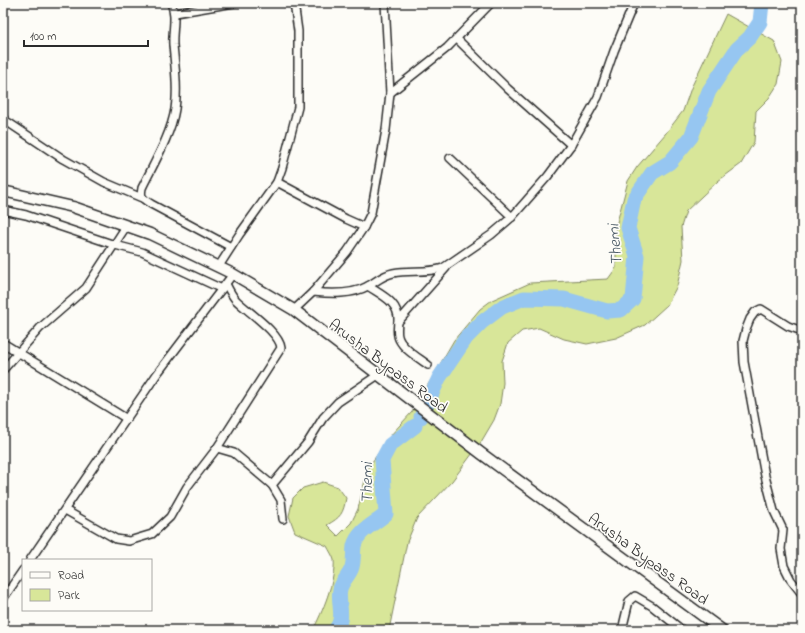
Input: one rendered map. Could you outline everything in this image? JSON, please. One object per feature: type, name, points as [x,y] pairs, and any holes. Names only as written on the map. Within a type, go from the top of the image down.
[{"type":"main road","name":"Arusha Bypass Road","points":[[3,191],[73,207],[127,224],[219,266],[294,310],[482,454],[722,630]]},
{"type":"street","points":[[142,198],[142,188],[168,132],[175,110],[177,82],[173,30],[175,13],[171,3]]},
{"type":"street","points":[[175,13],[234,3]]},
{"type":"street","points":[[219,266],[277,182],[298,107],[298,31],[294,3]]},
{"type":"street","points":[[294,310],[314,292],[347,252],[364,227],[371,213],[390,93],[384,3]]},
{"type":"street","points":[[390,93],[457,39],[491,3]]},
{"type":"street","points":[[314,292],[330,294],[349,292],[368,286],[379,278],[392,273],[435,270],[443,268],[491,235],[512,217],[548,176],[571,145],[598,97],[616,45],[634,3]]},
{"type":"street","points":[[457,39],[508,89],[571,145]]},
{"type":"street","points":[[3,119],[104,182],[142,198],[232,246]]},
{"type":"street","points":[[450,158],[512,217]]},
{"type":"street","points":[[277,182],[364,227]]},
{"type":"street","points":[[3,210],[26,215],[115,245],[142,252],[224,287],[275,336],[281,344],[281,348],[217,448],[195,474],[170,517],[152,534],[129,541],[116,539],[65,510]]},
{"type":"street","points":[[3,370],[40,328],[86,288],[115,245],[127,224]]},
{"type":"street","points":[[398,322],[450,263]]},
{"type":"street","points":[[31,559],[170,356],[233,274]]},
{"type":"street","points":[[368,286],[393,302],[397,309],[399,340],[411,352],[428,365]]},
{"type":"street","points":[[802,331],[788,326],[761,309],[755,312],[750,319],[743,341],[744,362],[765,476],[774,511],[783,530],[782,549],[784,566],[791,580],[802,594]]},
{"type":"street","points":[[3,343],[126,419]]},
{"type":"street","points":[[272,486],[308,442],[323,418],[338,402],[378,375]]},
{"type":"street","points":[[217,448],[234,453],[272,486],[281,500],[283,519]]},
{"type":"street","points":[[3,599],[22,571]]},
{"type":"street","points":[[622,630],[629,601],[635,596],[652,606],[682,630]]},
{"type":"green space","points":[[726,14],[774,41],[782,62],[778,84],[769,98],[756,111],[754,142],[741,164],[718,181],[686,211],[681,227],[683,260],[677,286],[667,305],[645,325],[616,338],[587,344],[564,339],[539,328],[522,331],[508,343],[502,361],[503,383],[500,404],[494,420],[481,442],[452,481],[417,518],[407,542],[389,630],[313,630],[331,586],[334,560],[327,546],[295,532],[289,516],[293,498],[303,488],[323,482],[338,487],[346,498],[344,508],[335,520],[327,525],[338,536],[351,523],[358,509],[368,468],[389,437],[412,412],[454,340],[480,309],[492,300],[530,283],[608,279],[616,268],[616,226],[628,181],[637,167],[683,111],[691,88]]},
{"type":"waterway","name":"Themi","points":[[421,417],[439,378],[466,338],[482,322],[502,307],[524,298],[564,299],[607,311],[621,310],[633,299],[637,256],[628,228],[634,199],[652,173],[670,162],[691,137],[709,91],[737,49],[750,37],[760,22],[762,3]]},
{"type":"waterway","name":"Themi","points":[[335,630],[341,616],[340,589],[352,567],[356,540],[363,531],[386,514],[382,460],[390,445],[415,426]]}]
